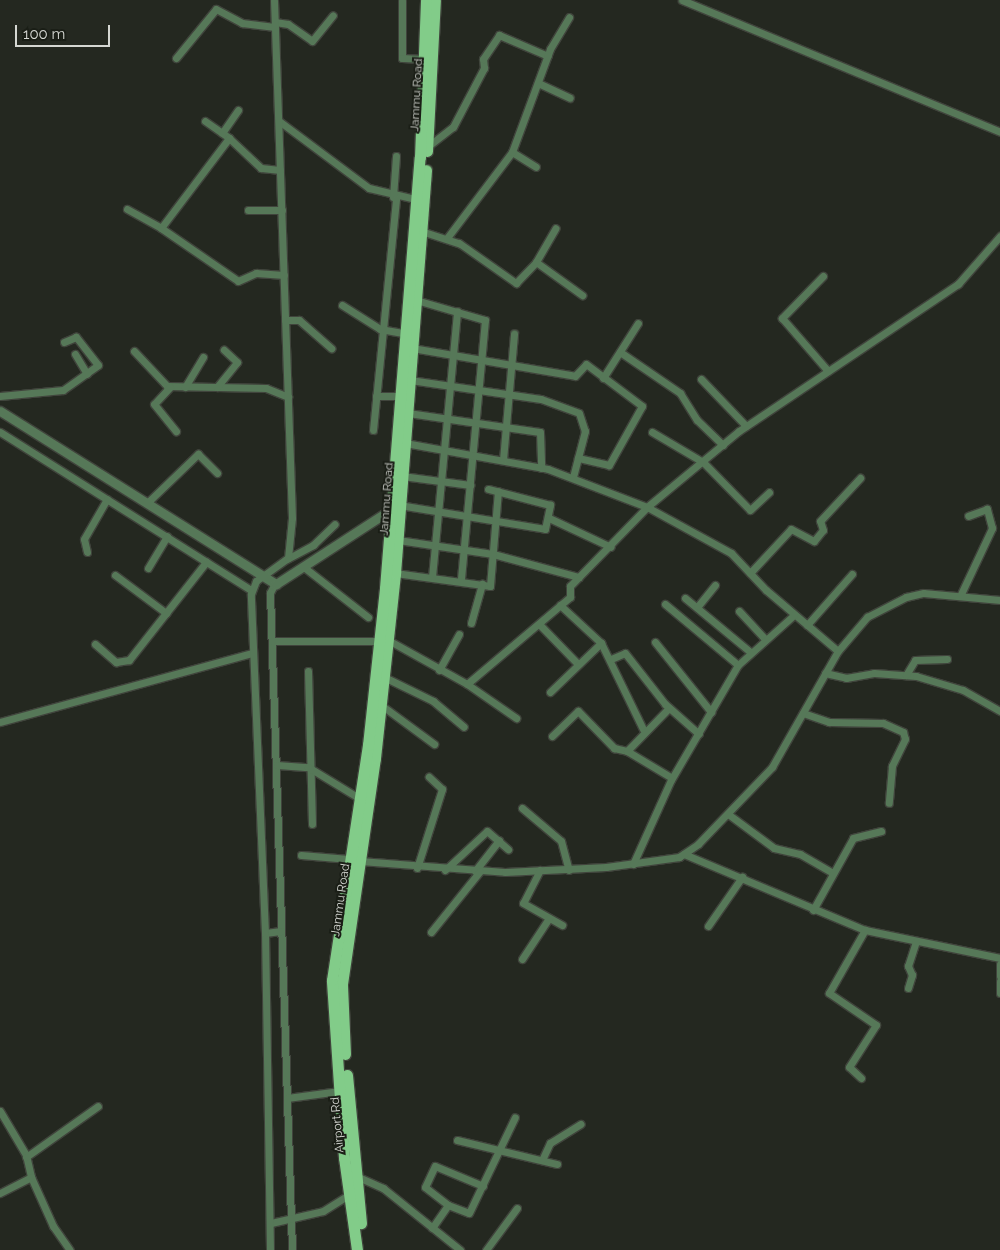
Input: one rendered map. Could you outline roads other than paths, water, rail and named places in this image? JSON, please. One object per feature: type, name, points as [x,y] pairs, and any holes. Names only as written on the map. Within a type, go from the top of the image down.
[{"type":"main road","points":[[357,1250],[349,1195],[332,980],[355,860],[359,798],[384,640],[394,507],[394,396],[390,331],[416,199],[414,59],[426,0]]},
{"type":"main road","name":"Jammu Road","points":[[342,998],[355,860],[381,705],[384,677],[384,640],[396,573],[398,540],[394,507],[402,476],[408,413],[428,148],[435,0]]},
{"type":"main road","name":"Airport Rd","points":[[342,998],[363,1250]]},
{"type":"street","points":[[274,0],[280,121],[292,518],[287,559]]},
{"type":"street","points":[[402,0],[402,58],[414,59]]},
{"type":"street","points":[[682,0],[1000,132]]},
{"type":"street","points":[[176,58],[216,9],[242,23],[288,24],[312,40],[333,15]]},
{"type":"street","points":[[448,238],[512,152],[548,56],[569,17]]},
{"type":"street","points":[[428,148],[453,126],[499,35],[548,56]]},
{"type":"street","points":[[538,83],[570,98]]},
{"type":"street","points":[[222,133],[238,110]]},
{"type":"street","points":[[205,121],[229,138],[261,168],[280,170]]},
{"type":"street","points":[[280,121],[369,188],[397,198],[416,199]]},
{"type":"street","points":[[161,228],[229,138]]},
{"type":"street","points":[[512,152],[536,167]]},
{"type":"street","points":[[373,430],[390,331],[397,198],[396,156]]},
{"type":"street","points":[[127,209],[161,228],[238,281],[256,273],[284,275]]},
{"type":"street","points":[[248,210],[282,210]]},
{"type":"street","points":[[421,231],[448,238],[516,283],[536,262],[556,228]]},
{"type":"street","points":[[467,684],[508,645],[520,643],[570,597],[569,587],[611,547],[647,508],[746,426],[958,284],[1000,236]]},
{"type":"street","points":[[536,262],[582,295]]},
{"type":"street","points":[[823,276],[782,318],[828,371]]},
{"type":"street","points":[[416,300],[485,319],[474,422],[461,581]]},
{"type":"street","points":[[342,305],[390,331]]},
{"type":"street","points":[[432,577],[445,417],[457,311]]},
{"type":"street","points":[[285,320],[299,320],[331,348]]},
{"type":"street","points":[[604,378],[638,323]]},
{"type":"street","points":[[503,460],[507,396],[514,333]]},
{"type":"street","points":[[0,396],[64,390],[87,374],[98,361],[75,336],[64,342]]},
{"type":"street","points":[[412,348],[481,358],[575,376],[585,364],[642,406],[609,465],[578,458]]},
{"type":"street","points":[[217,387],[237,362],[224,350]]},
{"type":"street","points":[[134,351],[170,386],[266,388],[288,397]]},
{"type":"street","points":[[620,352],[680,393],[697,420],[723,445]]},
{"type":"street","points":[[75,354],[87,374]]},
{"type":"street","points":[[185,387],[203,356]]},
{"type":"street","points":[[701,379],[746,426]]},
{"type":"street","points":[[410,380],[507,396],[541,399],[579,413],[585,431],[573,477]]},
{"type":"street","points":[[170,386],[154,404],[176,431]]},
{"type":"street","points":[[378,396],[394,396]]},
{"type":"street","points":[[0,411],[146,504],[262,582],[270,592],[277,765],[279,932],[288,1098],[288,1220],[292,1250]]},
{"type":"street","points":[[408,413],[445,417],[542,433],[541,468]]},
{"type":"street","points":[[0,432],[206,562],[262,582],[282,584],[394,507],[544,530],[549,518],[550,504],[488,489]]},
{"type":"street","points":[[652,432],[703,462],[750,510],[770,492]]},
{"type":"street","points":[[404,443],[541,468],[573,477],[647,508],[731,553],[794,615],[838,651]]},
{"type":"street","points":[[146,504],[198,454],[217,473]]},
{"type":"street","points":[[402,476],[440,482],[470,484]]},
{"type":"street","points":[[750,573],[791,529],[814,541],[823,530],[820,521],[860,478]]},
{"type":"street","points":[[396,573],[491,584],[498,491]]},
{"type":"street","points":[[87,552],[84,540],[89,526],[108,499]]},
{"type":"street","points":[[961,594],[992,528],[987,508],[968,516]]},
{"type":"street","points":[[549,518],[611,547]]},
{"type":"street","points":[[270,1250],[274,1223],[267,932],[252,653],[262,582],[287,559],[313,545],[335,524]]},
{"type":"street","points":[[148,568],[166,536]]},
{"type":"street","points":[[398,540],[493,554],[580,577]]},
{"type":"street","points":[[95,644],[116,662],[127,661],[206,562]]},
{"type":"street","points":[[304,568],[368,617]]},
{"type":"street","points":[[807,625],[852,574]]},
{"type":"street","points":[[115,575],[166,613]]},
{"type":"street","points":[[471,623],[482,584]]},
{"type":"street","points":[[698,606],[715,585]]},
{"type":"street","points":[[301,855],[416,868],[477,871],[569,870],[633,864],[684,854],[728,814],[772,767],[838,651],[867,617],[884,606],[924,593],[961,594],[1000,600]]},
{"type":"street","points":[[686,598],[698,606],[748,651]]},
{"type":"street","points":[[665,604],[738,665]]},
{"type":"street","points":[[560,605],[601,643],[611,659],[631,711],[644,729]]},
{"type":"street","points":[[738,611],[765,639]]},
{"type":"street","points":[[633,864],[672,778],[738,665],[748,651],[794,615]]},
{"type":"street","points":[[540,625],[577,663]]},
{"type":"street","points":[[439,670],[459,634]]},
{"type":"street","points":[[272,641],[384,640],[467,684],[516,718]]},
{"type":"street","points":[[655,642],[711,712]]},
{"type":"street","points":[[550,692],[577,663],[601,643]]},
{"type":"street","points":[[611,659],[625,652],[669,708],[699,734]]},
{"type":"street","points":[[0,722],[252,653]]},
{"type":"street","points":[[906,675],[915,660],[947,659]]},
{"type":"street","points":[[308,671],[312,824]]},
{"type":"street","points":[[825,673],[846,678],[874,673],[906,675],[963,690],[1000,710]]},
{"type":"street","points":[[384,677],[433,701],[464,727]]},
{"type":"street","points":[[381,705],[434,744]]},
{"type":"street","points":[[627,751],[644,729],[669,708]]},
{"type":"street","points":[[552,736],[578,711],[614,748],[627,751],[672,778]]},
{"type":"street","points":[[803,713],[826,722],[883,723],[903,732],[905,739],[892,766],[889,803]]},
{"type":"street","points":[[277,765],[311,770],[359,798]]},
{"type":"street","points":[[416,868],[442,789],[429,777]]},
{"type":"street","points":[[522,808],[561,841],[569,870]]},
{"type":"street","points":[[728,814],[774,848],[802,855],[831,872]]},
{"type":"street","points":[[445,870],[487,831],[500,840],[508,849]]},
{"type":"street","points":[[813,910],[831,872],[858,834],[881,831]]},
{"type":"street","points":[[431,932],[500,840]]},
{"type":"street","points":[[684,854],[742,877],[813,910],[865,930],[1000,958]]},
{"type":"street","points":[[540,870],[522,900],[562,925]]},
{"type":"street","points":[[708,926],[742,877]]},
{"type":"street","points":[[522,959],[549,918]]},
{"type":"street","points":[[861,1078],[850,1067],[876,1025],[829,993],[865,930]]},
{"type":"street","points":[[267,932],[279,932]]},
{"type":"street","points":[[908,988],[912,976],[908,964],[916,940]]},
{"type":"street","points":[[1000,964],[1000,976]]},
{"type":"street","points":[[1000,981],[1000,994]]},
{"type":"street","points":[[288,1098],[340,1091]]},
{"type":"street","points":[[26,1157],[98,1106]]},
{"type":"street","points":[[0,1111],[26,1157],[31,1178],[70,1250]]},
{"type":"street","points":[[483,1186],[436,1166],[425,1187],[448,1205],[468,1214],[483,1186],[514,1117]]},
{"type":"street","points":[[542,1160],[550,1143],[581,1124]]},
{"type":"street","points":[[457,1140],[558,1164]]},
{"type":"street","points":[[356,1176],[383,1188],[460,1250]]},
{"type":"street","points":[[0,1193],[31,1178]]},
{"type":"street","points":[[274,1223],[322,1211],[349,1195]]},
{"type":"street","points":[[432,1228],[448,1205]]},
{"type":"street","points":[[486,1250],[517,1208]]}]
